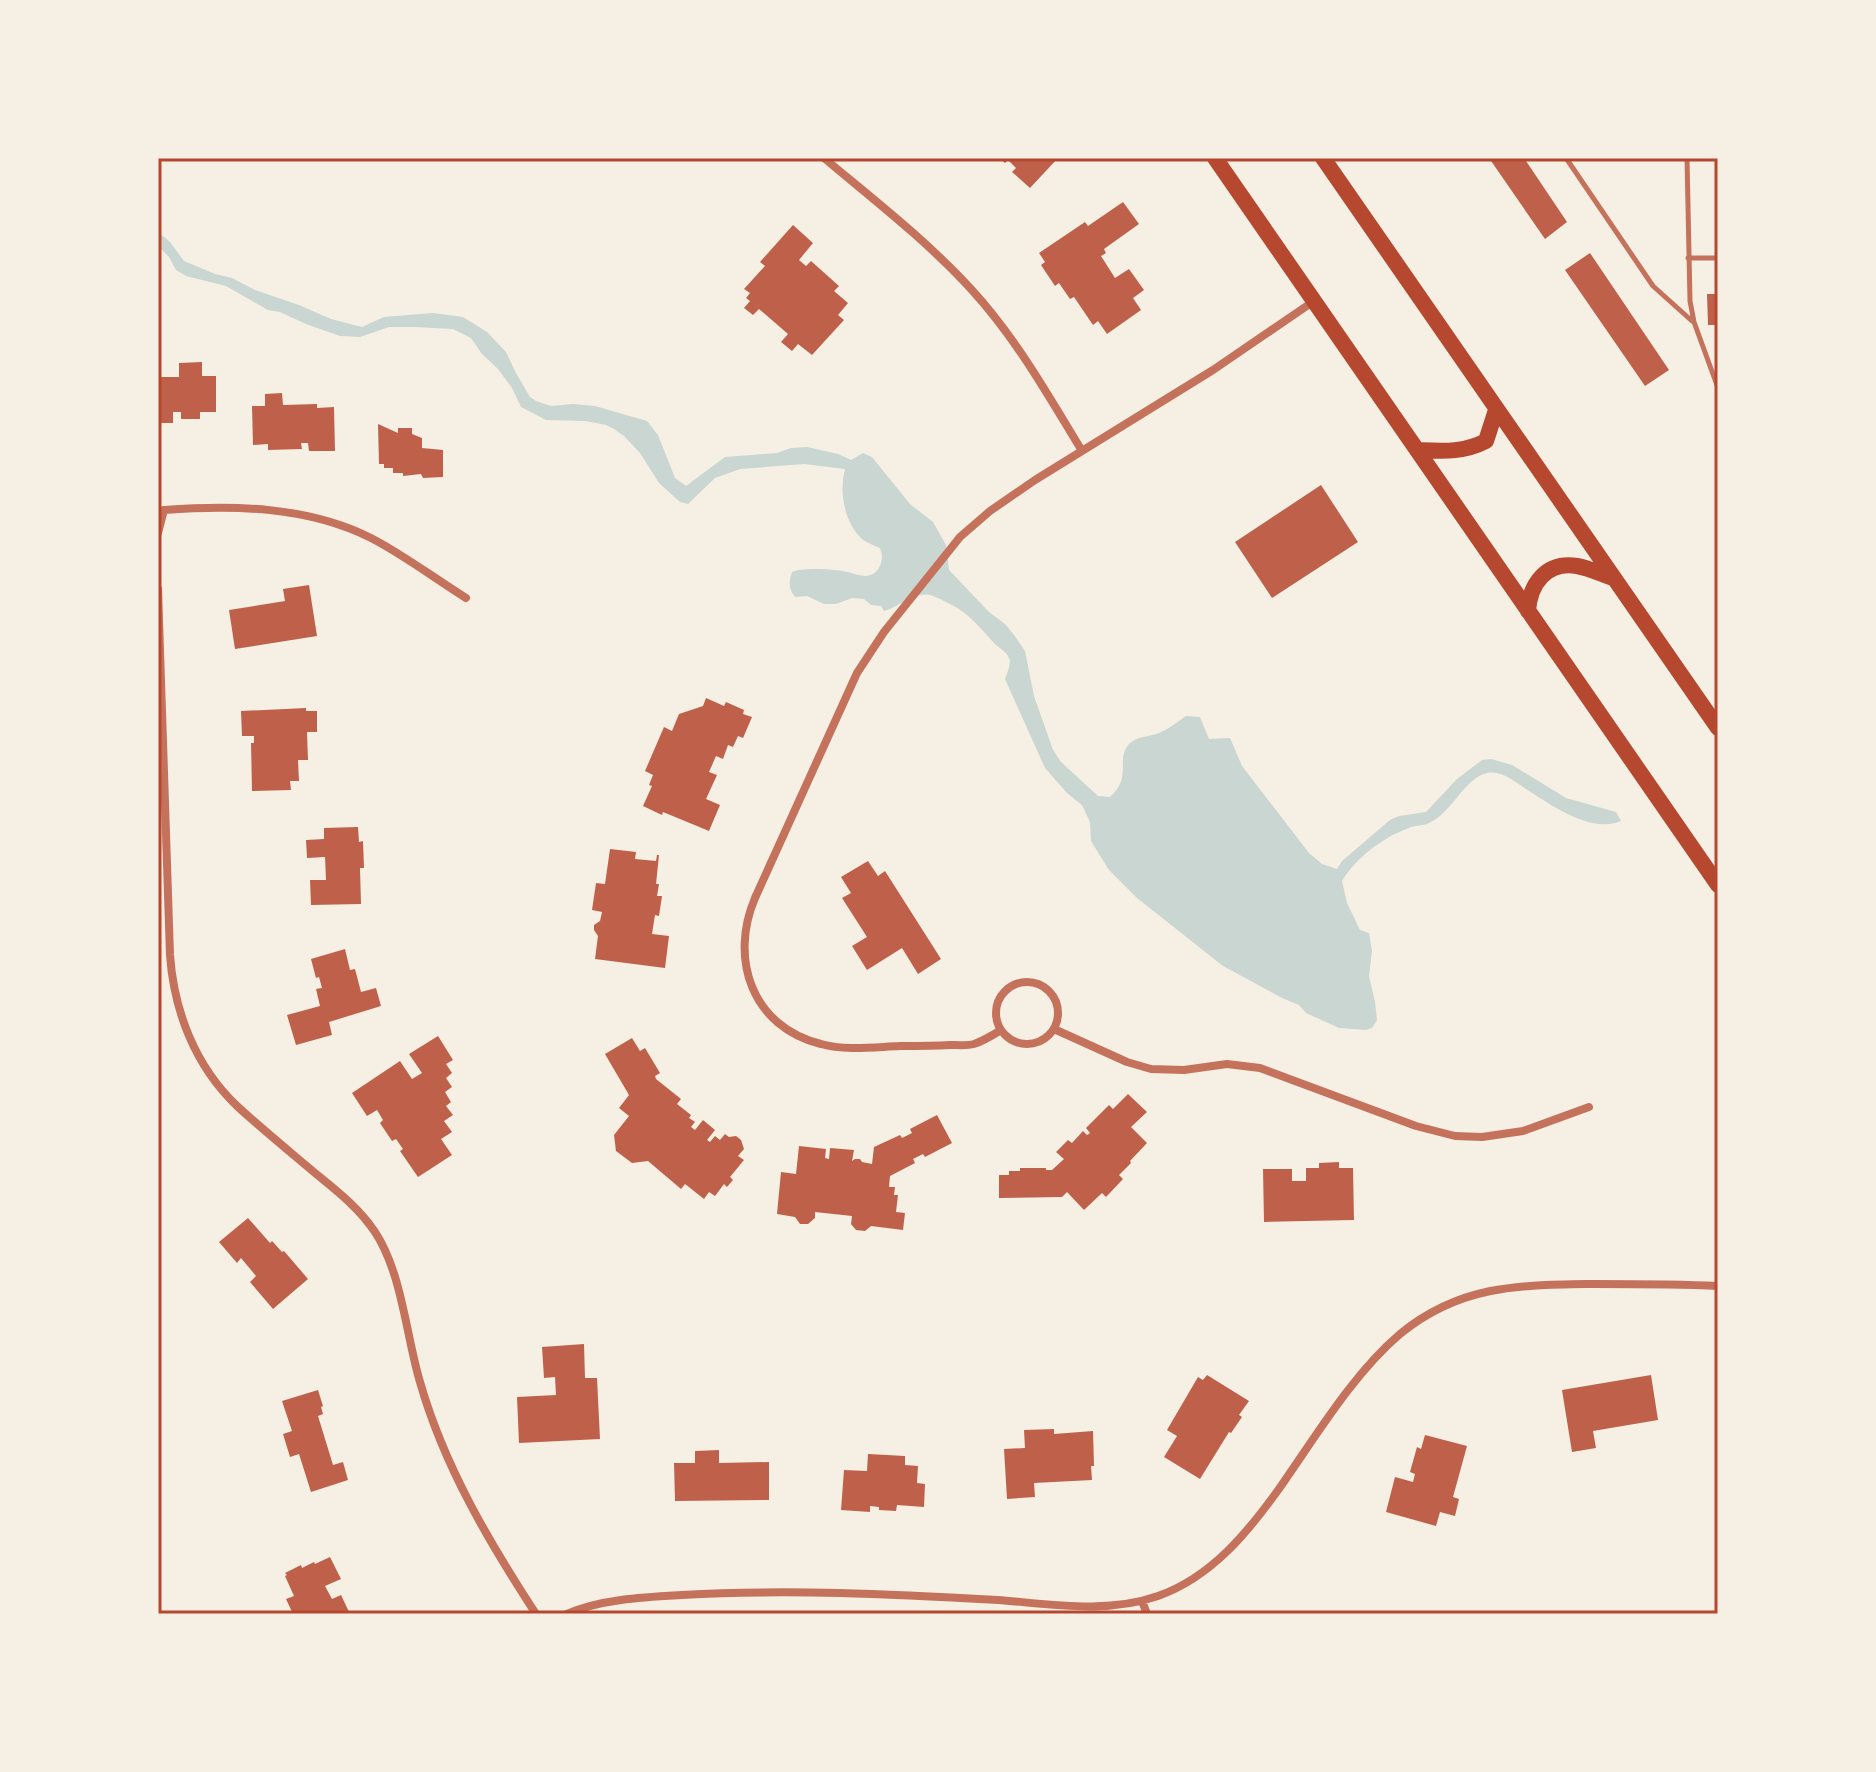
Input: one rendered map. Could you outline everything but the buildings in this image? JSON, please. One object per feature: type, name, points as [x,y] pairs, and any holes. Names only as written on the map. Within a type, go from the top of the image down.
[{"type":"main road","points":[[1215,158],[1718,885]]},
{"type":"main road","points":[[1323,158],[1716,721]]},
{"type":"main road","points":[[1417,450],[1471,449],[1486,441],[1496,410]]},
{"type":"main road","points":[[1528,611],[1531,592],[1539,577],[1552,568],[1574,565],[1614,579]]},
{"type":"street","points":[[824,158],[933,250],[974,291],[1032,366],[1082,451]]},
{"type":"street","points":[[1001,1030],[973,1045],[852,1047],[828,1046],[805,1039],[781,1025],[762,1004],[749,977],[743,944],[748,914],[849,688],[865,659],[960,537],[990,511],[1213,370],[1314,301]]},
{"type":"street","points":[[158,533],[161,506],[250,509],[307,515],[372,539],[466,598]]},
{"type":"street","points":[[158,589],[170,955],[174,990],[183,1024],[203,1064],[235,1104],[343,1196],[375,1233],[390,1264],[420,1382],[449,1463],[510,1574],[536,1614]]},
{"type":"street","points":[[1026,982],[1044,988],[1056,1002],[1054,1029],[1048,1036],[1032,1044],[1007,1037],[997,1022],[996,1013],[1002,995],[1026,982]]},
{"type":"street","points":[[1054,1029],[1127,1062],[1151,1069],[1184,1070],[1227,1064],[1260,1068],[1416,1126],[1455,1136],[1482,1137],[1523,1131],[1589,1107]]},
{"type":"street","points":[[567,1614],[613,1602],[717,1593],[864,1592],[1095,1606],[1142,1601],[1183,1585],[1230,1549],[1254,1522],[1330,1415],[1374,1361],[1405,1331],[1435,1311],[1475,1294],[1510,1287],[1619,1284],[1718,1286]]},
{"type":"street","points":[[1142,1601],[1147,1614]]},
{"type":"lane","points":[[1566,158],[1653,286],[1694,322]]},
{"type":"lane","points":[[1687,158],[1690,301],[1694,322],[1718,388]]},
{"type":"lane","points":[[1688,258],[1718,258]]},
{"type":"shaded area","points":[[158,232],[184,261],[331,319],[362,327],[384,317],[433,313],[463,317],[487,332],[506,352],[530,397],[536,401],[551,406],[595,406],[647,421],[658,435],[675,478],[686,486],[725,457],[807,447],[851,460],[863,453],[872,457],[910,504],[933,522],[946,545],[949,570],[989,612],[1005,624],[1025,651],[1034,696],[1053,750],[1061,762],[1098,796],[1110,797],[1117,789],[1121,782],[1123,756],[1132,741],[1163,731],[1186,716],[1200,717],[1209,739],[1230,738],[1242,766],[1309,853],[1322,864],[1337,869],[1342,861],[1390,820],[1426,812],[1457,779],[1482,760],[1491,759],[1512,765],[1566,798],[1616,812],[1621,821],[1597,824],[1584,821],[1559,810],[1507,777],[1487,773],[1471,782],[1436,819],[1399,832],[1371,849],[1342,881],[1347,903],[1360,930],[1369,933],[1372,951],[1369,976],[1377,1020],[1372,1028],[1366,1030],[1339,1028],[1223,966],[1137,898],[1109,870],[1091,841],[1090,822],[1082,805],[1045,768],[1005,679],[1010,663],[1008,656],[965,613],[930,595],[917,596],[884,611],[881,606],[871,605],[864,599],[852,598],[836,604],[824,604],[807,596],[795,597],[790,585],[792,572],[827,569],[866,576],[875,573],[880,566],[880,548],[862,539],[847,515],[843,497],[845,469],[804,464],[740,469],[715,478],[688,504],[680,502],[659,483],[640,453],[614,429],[586,421],[546,420],[521,407],[512,388],[471,338],[453,329],[415,327],[389,327],[360,337],[340,336],[268,310],[226,286],[186,276],[176,270],[158,246]]}]
